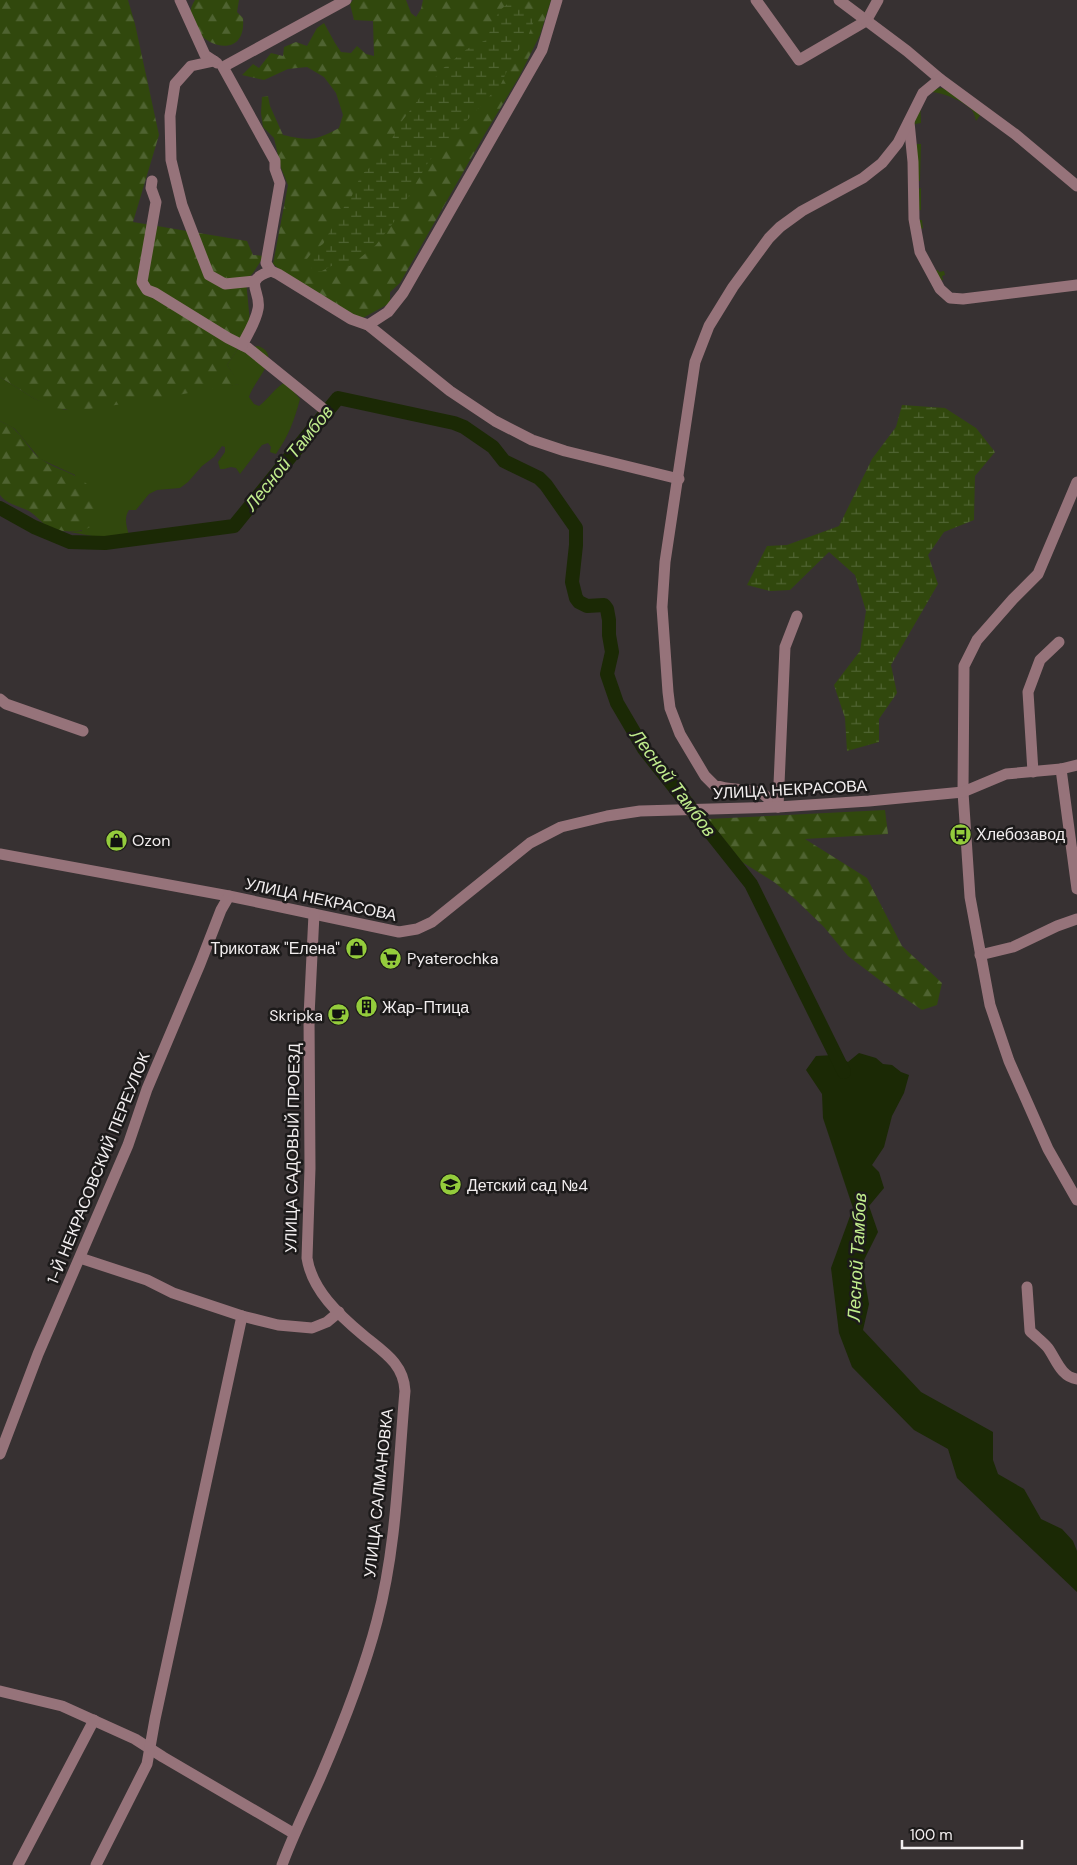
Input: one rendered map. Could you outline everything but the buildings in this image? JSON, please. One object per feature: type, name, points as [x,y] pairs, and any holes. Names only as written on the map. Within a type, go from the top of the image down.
[{"type":"street","points":[[180,0],[205,55],[218,64],[275,161],[275,169],[280,183],[266,263],[271,271],[351,319],[368,325],[450,391],[495,422],[532,440],[565,451],[679,478]]},
{"type":"street","points":[[255,281],[224,284],[209,275],[182,205],[172,160],[170,116],[175,84],[191,66],[218,64],[346,0]]},
{"type":"street","points":[[368,325],[388,312],[403,293],[542,50],[557,0]]},
{"type":"street","points":[[756,0],[798,60],[866,21],[878,0]]},
{"type":"street","points":[[840,0],[907,51],[940,79],[1015,134],[1077,186]]},
{"type":"street","points":[[778,807],[761,792],[714,785],[705,776],[680,734],[670,708],[665,670],[662,607],[665,562],[695,362],[709,326],[733,287],[758,252],[780,227],[802,211],[852,184],[882,163],[898,143],[923,93],[940,79]]},
{"type":"street","points":[[909,122],[913,162],[916,237],[924,262],[942,292],[950,298],[963,299],[1077,285]]},
{"type":"street","points":[[152,181],[151,188],[156,202],[142,282],[147,290],[248,348],[326,411]]},
{"type":"street","points":[[242,345],[259,307],[254,290],[255,281],[261,274],[271,271]]},
{"type":"street","points":[[1077,482],[1038,574],[977,640],[964,666],[963,792],[970,897],[990,1005],[1009,1061],[1048,1149],[1077,1200]]},
{"type":"street","points":[[778,807],[785,647],[797,616]]},
{"type":"street","points":[[1033,772],[1028,692],[1040,660],[1059,642]]},
{"type":"street","points":[[0,699],[6,704],[83,731]]},
{"type":"street","name":"УЛИЦА НЕКРАСОВА","points":[[0,854],[229,896],[399,932],[416,929],[432,922],[530,843],[561,827],[607,816],[640,811],[778,807],[963,792],[1006,774],[1061,769],[1077,765]]},
{"type":"street","points":[[1061,769],[1077,889]]},
{"type":"street","name":"1-Й НЕКРАСОВСКИЙ ПЕРЕУЛОК","points":[[0,1454],[6,1422],[38,1354],[128,1145],[147,1089],[221,910],[229,896]]},
{"type":"street","name":"УЛИЦА САДОВЫЙ ПРОЕЗД","points":[[314,914],[309,1016],[310,1168],[307,1258],[309,1270],[316,1285],[339,1312]]},
{"type":"street","points":[[980,955],[1013,946],[1077,919]]},
{"type":"street","points":[[80,1258],[147,1280],[173,1293],[242,1316],[278,1325],[306,1329],[319,1327],[339,1312]]},
{"type":"street","points":[[1027,1287],[1030,1331],[1047,1348],[1062,1371],[1071,1378],[1077,1379]]},
{"type":"street","name":"УЛИЦА САЛМАНОВКА","points":[[282,1865],[293,1834],[345,1718],[364,1662],[387,1581],[396,1509],[404,1378],[394,1360],[339,1312]]},
{"type":"street","points":[[96,1865],[147,1764],[151,1749],[155,1718],[242,1316]]},
{"type":"street","points":[[0,1690],[62,1706],[135,1739],[293,1834]]},
{"type":"street","points":[[18,1865],[94,1720]]},
{"type":"green space","points":[[0,0],[128,0],[159,135],[133,222],[247,241],[253,255],[264,256],[246,280],[250,323],[237,350],[227,365],[240,384],[76,411],[55,408],[35,399],[0,377]]},
{"type":"green space","points":[[195,0],[239,0],[237,12],[243,18],[241,34],[234,43],[224,46],[212,43],[201,36],[193,25],[190,13]]},
{"type":"green space","points":[[353,0],[406,0],[411,13],[416,17],[421,9],[423,0],[551,0],[540,35],[519,77],[400,283],[390,292],[390,303],[361,319],[286,275],[273,264],[288,185],[281,168],[274,138],[263,127],[261,113],[262,97],[268,96],[270,106],[283,135],[312,139],[339,128],[343,115],[336,93],[324,77],[307,67],[288,69],[264,80],[242,75],[253,64],[259,68],[271,53],[283,56],[284,47],[296,42],[307,46],[317,28],[324,23],[341,52],[351,53],[357,46],[366,54],[374,56],[373,21],[354,20],[350,4]]},
{"type":"green space","points":[[512,0],[518,0],[534,21],[528,36],[512,60],[501,84],[429,161],[400,214],[376,245],[350,266],[337,263],[322,271],[313,271],[307,259],[313,251],[323,244],[341,211],[350,200],[361,175],[381,158],[402,121],[441,70],[467,49],[486,40],[499,11]]},
{"type":"green space","points":[[942,88],[949,91],[981,114],[976,121],[972,110],[964,104],[948,96],[932,92],[922,102],[921,123],[915,124],[915,144],[921,144],[920,181],[915,182],[916,189],[921,188],[921,210],[916,211],[917,220],[922,220],[923,228],[919,230],[922,246],[932,272],[918,239],[915,219],[913,122],[918,104],[930,91]]},
{"type":"green space","points":[[944,271],[943,280],[939,281],[942,289],[948,294],[944,293],[932,272]]},
{"type":"green space","points":[[1077,281],[1077,283],[968,297],[951,295],[969,296],[998,290]]},
{"type":"green space","points":[[258,346],[265,350],[268,362],[249,397],[254,404],[259,406],[285,382],[300,399],[291,428],[281,447],[276,454],[270,452],[271,447],[268,443],[262,445],[240,474],[236,468],[220,469],[218,462],[225,452],[225,447],[222,446],[214,457],[180,488],[157,490],[149,494],[136,510],[129,510],[126,522],[131,543],[70,532],[82,531],[75,475],[40,459],[15,429],[0,421],[0,377],[35,399],[65,410],[239,384],[227,365],[237,350]]},
{"type":"green space","points":[[902,405],[945,408],[976,428],[995,452],[975,476],[974,520],[944,532],[928,555],[938,584],[891,665],[897,693],[879,719],[879,742],[847,751],[845,718],[834,685],[860,651],[866,611],[855,575],[829,552],[790,590],[770,591],[747,585],[767,546],[787,545],[839,526],[872,459],[896,427]]},
{"type":"green space","points":[[0,421],[14,429],[37,456],[47,463],[77,477],[88,485],[99,508],[97,522],[84,530],[66,531],[52,529],[29,511],[9,503],[0,495]]},
{"type":"green space","points":[[885,810],[888,834],[805,839],[867,878],[902,946],[942,983],[937,1005],[922,1010],[848,956],[824,927],[795,899],[774,882],[742,862],[708,819]]},
{"type":"water","points":[[859,1053],[876,1058],[883,1064],[892,1065],[909,1075],[904,1093],[892,1116],[884,1147],[872,1165],[879,1172],[884,1188],[869,1206],[878,1232],[862,1264],[869,1304],[863,1330],[921,1392],[993,1432],[993,1460],[998,1474],[1024,1489],[1041,1519],[1062,1529],[1073,1541],[1077,1551],[1077,1592],[957,1478],[948,1449],[914,1430],[852,1367],[839,1333],[831,1268],[853,1208],[823,1118],[822,1094],[806,1070],[816,1056],[835,1055],[848,1062]]},
{"type":"waterway","name":"Лесной Тамбов","points":[[0,508],[34,527],[70,542],[105,543],[234,526],[338,398],[454,423],[464,427],[493,447],[504,461],[539,478],[576,528],[572,582],[576,598],[579,602],[587,606],[604,605],[607,609],[612,652],[607,674],[617,703],[644,749],[751,884],[844,1072]]},
{"type":"place","name":"Хлебозавод","points":[[960,834]]},
{"type":"place","name":"Ozon","points":[[116,840]]},
{"type":"place","name":"Трикотаж \"Елена\"","points":[[356,948]]},
{"type":"place","name":"Pyaterochka","points":[[391,958]]},
{"type":"place","name":"Жар-Птица","points":[[366,1007]]},
{"type":"place","name":"Skripka","points":[[339,1015]]},
{"type":"place","name":"Детский сад №4","points":[[451,1185]]}]
